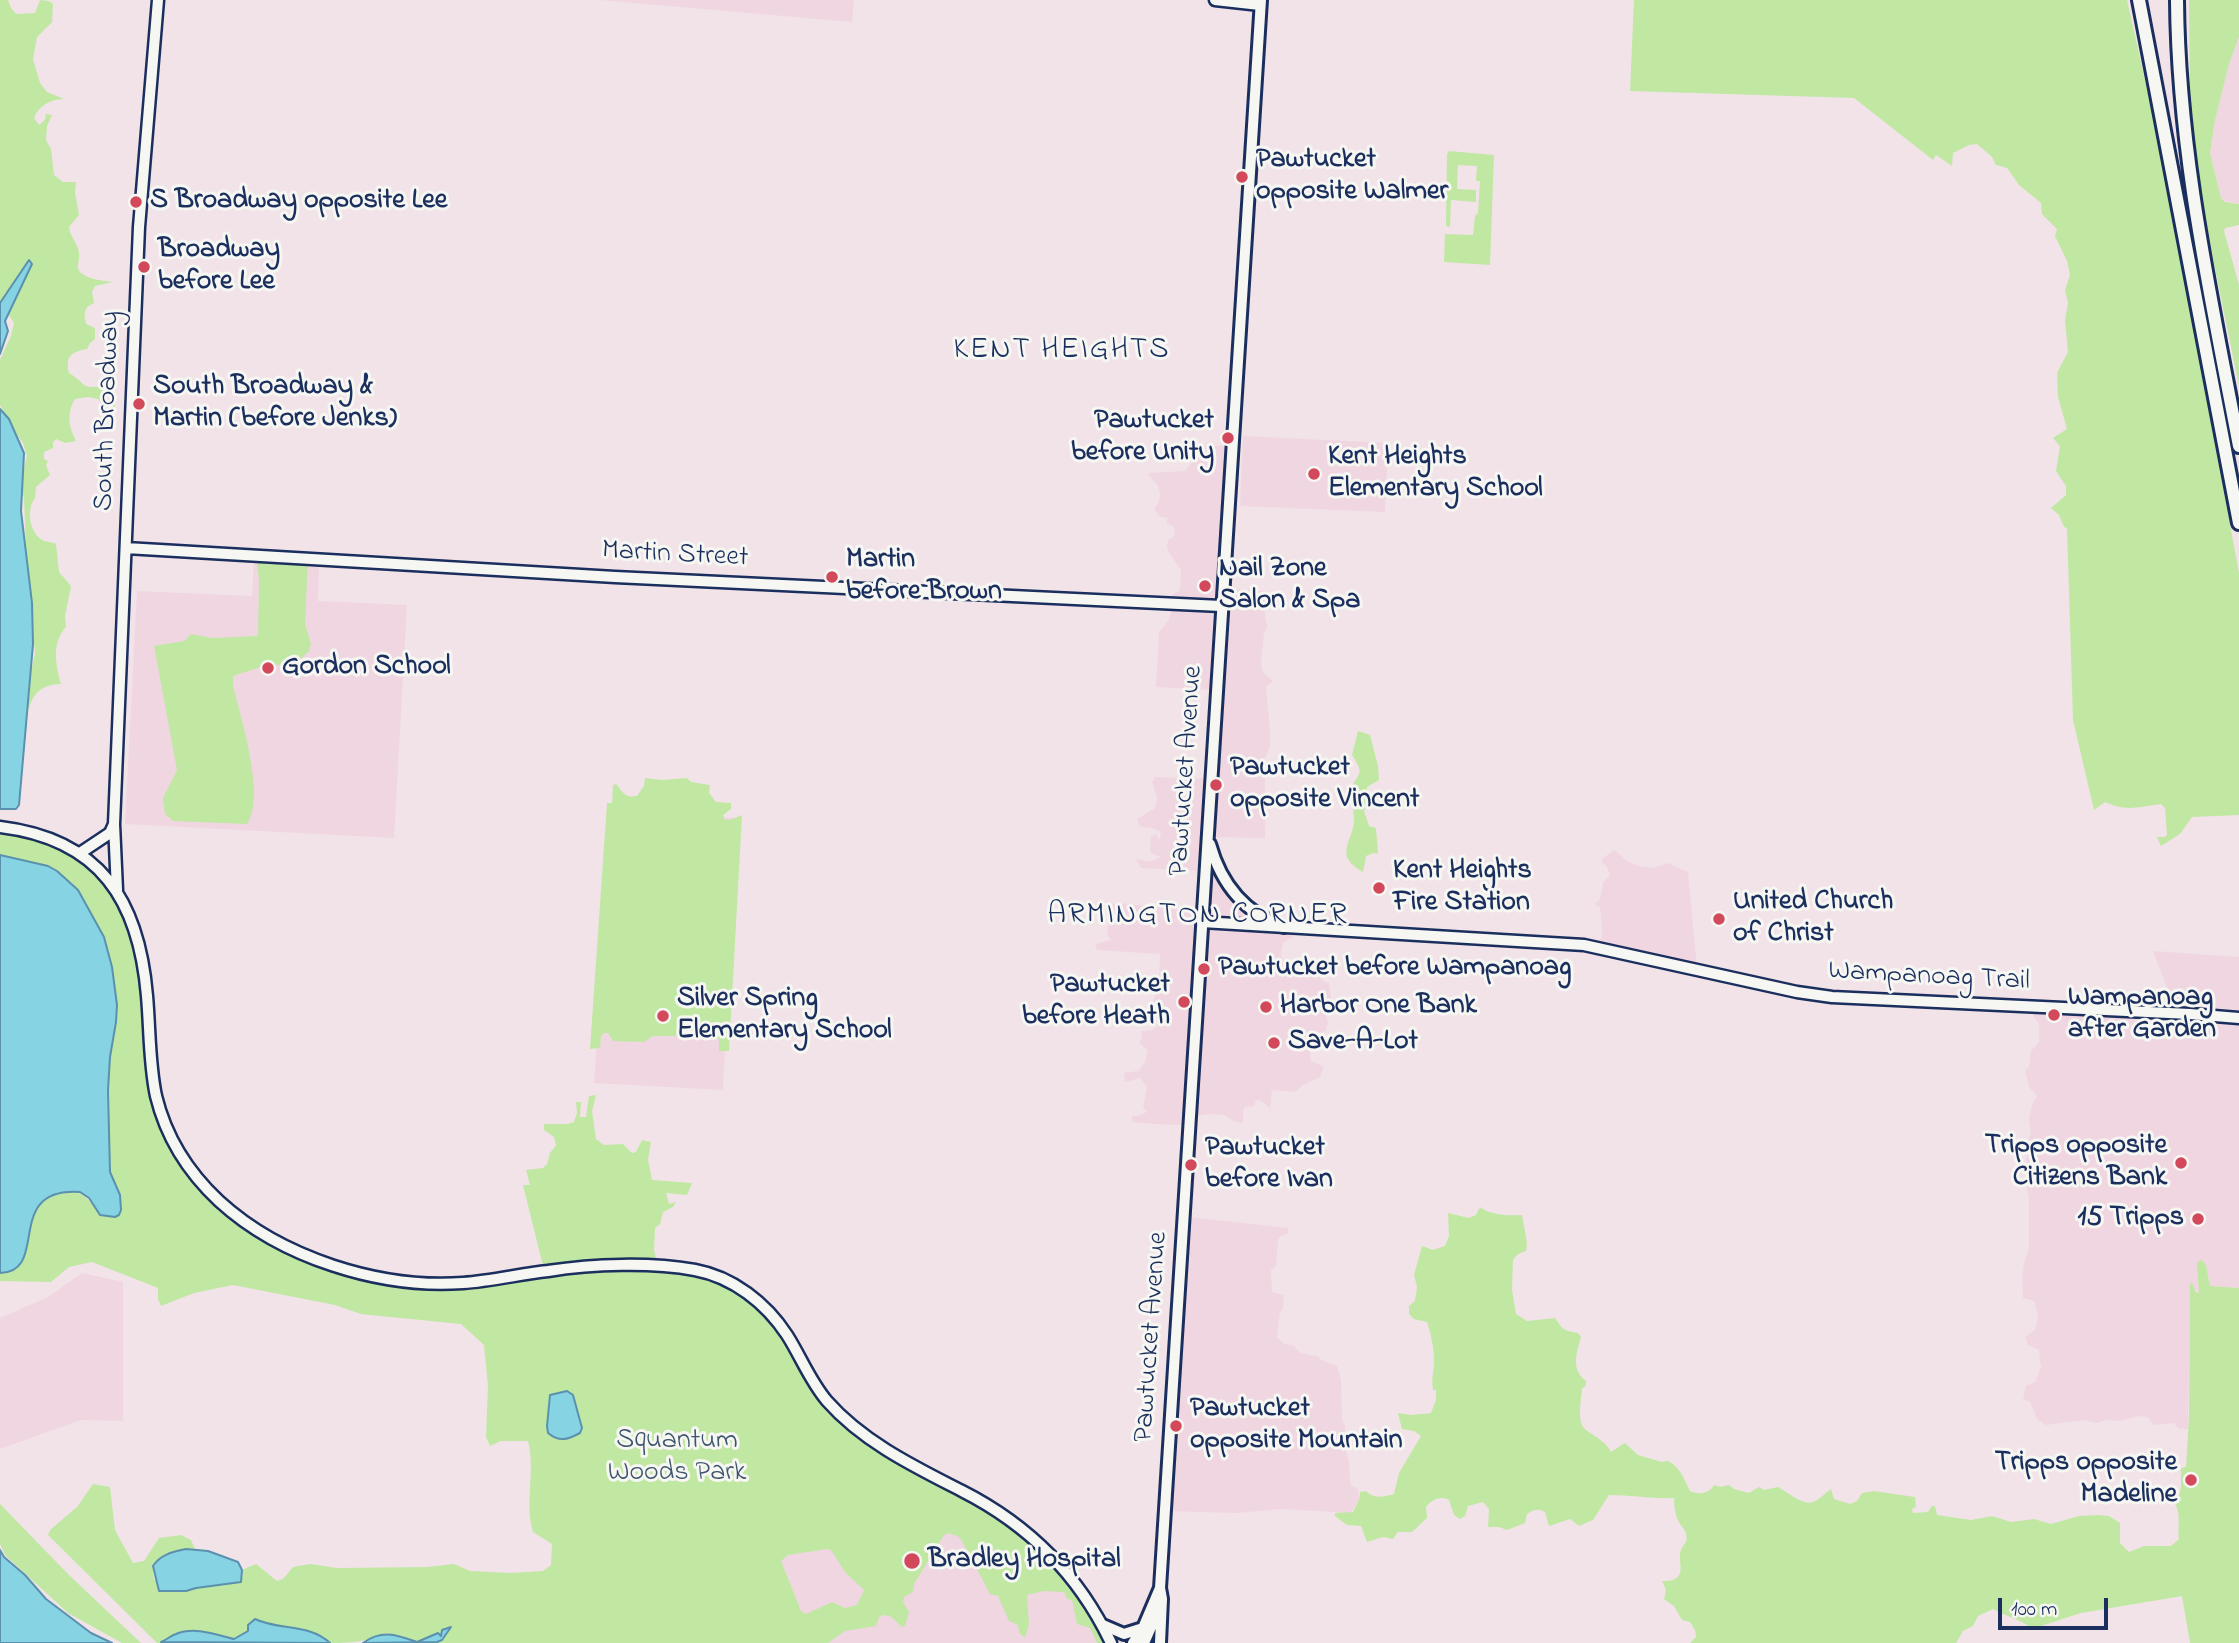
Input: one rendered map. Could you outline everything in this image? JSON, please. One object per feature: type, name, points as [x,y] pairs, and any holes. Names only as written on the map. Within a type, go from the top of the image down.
[{"type":"highway","points":[[2138,0],[2239,523]]},
{"type":"highway","points":[[2177,0],[2181,103],[2190,183],[2239,446]]},
{"type":"main road","name":"South Broadway","points":[[117,891],[114,824],[139,227],[158,0]]},
{"type":"main road","points":[[1215,0],[1261,2]]},
{"type":"main road","name":"Pawtucket Avenue","points":[[1160,1643],[1221,606],[1235,427],[1261,2]]},
{"type":"main road","name":"Martin Street","points":[[126,548],[614,577],[1221,606]]},
{"type":"main road","points":[[80,853],[110,833],[114,824]]},
{"type":"main road","points":[[0,827],[34,833],[80,853],[102,872],[117,891],[139,948],[147,992],[150,1058],[157,1099],[168,1131],[187,1165],[207,1189],[246,1223],[303,1254],[338,1268],[380,1277],[459,1283],[581,1267],[646,1266],[694,1270],[733,1283],[746,1290],[785,1331],[804,1369],[840,1415],[881,1446],[965,1492],[1025,1530],[1067,1571],[1103,1625],[1111,1643]]},
{"type":"main road","points":[[1207,835],[1218,869],[1231,890],[1254,911],[1284,926]]},
{"type":"main road","name":"Wampanoag Trail","points":[[1202,922],[1591,946],[1825,997],[2239,1018]]},
{"type":"main road","name":"Pawtucket Avenue","points":[[1133,1643],[1161,1593]]},
{"type":"main road","name":"Pawtucket Avenue","points":[[1144,1643],[1153,1626],[1161,1593]]},
{"type":"main road","points":[[1103,1625],[1120,1634],[1143,1628]]},
{"type":"shaded area","points":[[600,0],[854,0],[852,22]]},
{"type":"shaded area","points":[[2239,37],[2239,204],[2225,201],[2221,197],[2210,153],[2229,64]]},
{"type":"shaded area","name":"Kent Heights Elementary School","points":[[1243,436],[1388,443],[1385,512],[1240,506]]},
{"type":"shaded area","points":[[1191,445],[1232,446],[1222,588],[1277,592],[1278,597],[1267,598],[1263,602],[1268,626],[1264,633],[1261,664],[1263,672],[1273,681],[1266,686],[1270,745],[1265,759],[1265,838],[1208,837],[1231,893],[1291,928],[1294,936],[1283,943],[1281,955],[1284,962],[1293,967],[1297,974],[1320,977],[1329,983],[1332,1006],[1330,1010],[1325,1010],[1328,1023],[1326,1031],[1311,1034],[1309,1043],[1311,1061],[1324,1067],[1320,1077],[1295,1092],[1272,1090],[1270,1108],[1256,1100],[1254,1106],[1245,1107],[1243,1110],[1242,1123],[1224,1115],[1208,1114],[1195,1116],[1188,1125],[1153,1124],[1133,1122],[1131,1116],[1147,1112],[1143,1107],[1147,1087],[1140,1078],[1125,1082],[1124,1073],[1138,1071],[1145,1062],[1148,1051],[1139,1042],[1142,1038],[1141,1031],[1152,1030],[1158,1026],[1152,1023],[1152,1019],[1153,1001],[1159,983],[1160,954],[1097,950],[1095,944],[1111,940],[1107,934],[1110,910],[1106,906],[1116,903],[1202,911],[1203,871],[1141,868],[1136,859],[1150,862],[1161,857],[1150,852],[1151,837],[1156,834],[1159,841],[1161,832],[1140,827],[1137,819],[1155,808],[1157,798],[1152,782],[1155,777],[1212,779],[1215,690],[1156,687],[1159,632],[1168,621],[1175,602],[1172,595],[1179,591],[1181,570],[1167,546],[1175,531],[1173,526],[1166,523],[1168,518],[1160,517],[1154,509],[1160,494],[1158,485],[1148,475],[1185,471],[1194,460]]},
{"type":"shaded area","name":"Gordon School","points":[[254,560],[319,563],[318,601],[407,605],[394,838],[125,824],[137,591],[252,596]]},
{"type":"shaded area","name":"Silver Spring Elementary School","points":[[613,809],[736,818],[723,1090],[594,1083]]},
{"type":"shaded area","points":[[1614,850],[1639,866],[1654,868],[1667,863],[1688,872],[1697,968],[1618,950],[1616,947],[1602,944],[1599,940],[1602,938],[1600,907],[1595,905],[1600,899],[1603,883],[1610,875],[1606,865],[1602,864],[1602,859]]},
{"type":"shaded area","points":[[2153,951],[2239,957],[2239,1288],[2210,1286],[2206,1265],[2199,1293],[2190,1284],[2188,1429],[2180,1429],[2173,1423],[2154,1425],[2147,1417],[2139,1416],[2120,1421],[2105,1420],[2097,1423],[2084,1420],[2046,1425],[2037,1419],[2030,1402],[2023,1399],[2026,1386],[2035,1382],[2042,1366],[2039,1350],[2028,1345],[2025,1337],[2035,1330],[2038,1318],[2035,1303],[2023,1298],[2022,1278],[2029,1247],[2026,1180],[2027,1144],[2031,1133],[2029,1119],[2037,1096],[2029,1087],[2025,1070],[2029,1067],[2031,1051],[2039,1042],[2039,1024],[2033,1016],[2035,1010],[2181,1024]]},
{"type":"shaded area","points":[[1188,1217],[1288,1228],[1289,1233],[1278,1240],[1276,1266],[1271,1270],[1272,1292],[1284,1295],[1277,1337],[1284,1344],[1293,1345],[1300,1353],[1317,1356],[1337,1366],[1341,1380],[1342,1419],[1350,1481],[1352,1486],[1358,1489],[1360,1497],[1351,1513],[1281,1509],[1237,1513],[1165,1511]]},
{"type":"shaded area","points":[[82,1273],[123,1282],[123,1421],[81,1420],[0,1449],[0,1318],[48,1297]]},
{"type":"shaded area","name":"Bradley Hospital","points":[[867,1522],[1024,1539],[1089,1619],[1100,1643],[758,1643],[762,1582],[801,1538]]},
{"type":"green space","points":[[0,0],[8,0],[16,14],[35,13],[40,0],[53,4],[52,22],[37,37],[33,59],[40,83],[47,92],[64,99],[46,104],[34,118],[39,125],[45,120],[46,114],[52,115],[47,126],[46,140],[51,149],[54,175],[63,182],[76,182],[79,215],[69,227],[78,249],[78,269],[88,277],[113,282],[95,286],[92,292],[94,303],[86,309],[85,314],[86,324],[95,328],[95,339],[87,349],[71,356],[68,362],[69,373],[85,386],[106,386],[106,398],[115,405],[115,411],[98,399],[75,399],[70,410],[70,420],[76,441],[65,443],[56,439],[53,448],[44,452],[50,475],[36,487],[30,508],[35,533],[44,541],[56,544],[59,572],[71,586],[65,616],[66,627],[57,647],[56,662],[61,684],[41,689],[33,698],[27,717],[26,695],[35,653],[27,572],[24,498],[20,485],[27,456],[23,443],[0,405],[0,360],[14,323],[8,314],[0,311]]},
{"type":"green space","points":[[1634,0],[2127,0],[2159,143],[2239,573],[2239,815],[2192,817],[2180,834],[2161,846],[2157,837],[2167,835],[2165,808],[2161,804],[2126,808],[2105,802],[2094,810],[2073,720],[2067,528],[2051,508],[2066,495],[2066,486],[2056,471],[2060,446],[2053,438],[2067,429],[2058,397],[2057,373],[2068,352],[2065,320],[2068,303],[2065,290],[2070,275],[2067,261],[2055,236],[2057,229],[2042,214],[2041,203],[2019,185],[2007,168],[1996,165],[1992,157],[1977,144],[1953,153],[1952,166],[1936,155],[1933,160],[1854,98],[1630,91]]},
{"type":"green space","points":[[2189,0],[2239,0],[2239,37],[2229,64],[2215,120],[2210,153],[2221,198],[2225,202],[2239,204],[2239,225],[2225,228],[2224,231],[2239,285],[2239,386],[2199,190],[2190,102]]},
{"type":"green space","points":[[1449,151],[1494,155],[1490,265],[1444,262],[1445,234],[1473,235],[1475,216],[1478,213],[1480,181],[1476,181],[1477,166],[1458,165],[1457,189],[1476,190],[1476,202],[1451,200],[1450,227],[1446,226]]},
{"type":"green space","points":[[256,556],[308,558],[305,624],[311,644],[309,651],[290,664],[264,666],[233,676],[253,778],[252,812],[247,824],[173,821],[165,814],[163,798],[177,770],[154,646],[184,641],[191,634],[213,638],[258,636],[259,580]]},
{"type":"green space","points":[[1358,731],[1370,735],[1379,780],[1367,787],[1367,805],[1364,811],[1369,826],[1376,828],[1378,854],[1366,856],[1363,872],[1354,865],[1347,853],[1354,819],[1351,791],[1360,771],[1352,755]]},
{"type":"green space","name":"Silver Spring Elementary School","points":[[645,778],[687,778],[691,782],[710,785],[709,793],[716,802],[731,803],[731,809],[723,815],[724,819],[730,820],[742,815],[729,1051],[719,1051],[719,1039],[715,1036],[653,1036],[644,1042],[613,1041],[608,1033],[601,1036],[600,1048],[590,1049],[607,803],[612,803],[613,785],[616,784],[626,795],[637,796],[644,786]]},
{"type":"green space","name":"Squantum Woods Park","points":[[0,829],[36,835],[89,864],[118,900],[139,952],[153,1084],[188,1167],[259,1232],[361,1273],[458,1283],[544,1270],[523,1185],[530,1185],[526,1170],[543,1168],[556,1145],[554,1137],[544,1130],[544,1124],[574,1122],[576,1102],[581,1102],[580,1117],[586,1117],[589,1096],[596,1095],[592,1111],[596,1139],[604,1145],[623,1144],[632,1153],[636,1152],[642,1140],[651,1142],[648,1160],[652,1180],[692,1183],[687,1195],[666,1193],[669,1204],[676,1202],[673,1207],[663,1212],[660,1224],[655,1228],[654,1250],[658,1266],[698,1269],[768,1310],[804,1368],[855,1428],[964,1491],[1060,1563],[1109,1643],[1097,1643],[1090,1628],[1077,1624],[1072,1600],[1067,1599],[1064,1592],[1044,1591],[1027,1595],[1029,1625],[1025,1637],[1022,1635],[1018,1625],[1009,1621],[998,1596],[990,1594],[962,1541],[949,1533],[944,1535],[914,1584],[913,1592],[904,1597],[903,1602],[909,1612],[905,1626],[902,1627],[890,1616],[884,1615],[879,1617],[876,1626],[845,1631],[828,1643],[433,1643],[429,1638],[417,1642],[388,1633],[360,1641],[331,1643],[307,1630],[280,1627],[259,1630],[234,1639],[199,1632],[182,1633],[165,1643],[157,1643],[48,1535],[50,1530],[77,1507],[93,1484],[110,1487],[115,1530],[133,1563],[144,1561],[159,1538],[181,1535],[191,1540],[196,1551],[165,1556],[155,1562],[153,1567],[154,1579],[177,1592],[243,1576],[242,1570],[256,1564],[277,1581],[283,1579],[293,1567],[310,1564],[337,1568],[454,1564],[470,1571],[543,1571],[551,1565],[552,1544],[533,1532],[528,1441],[501,1441],[490,1446],[486,1437],[488,1386],[484,1345],[461,1324],[361,1314],[335,1305],[233,1285],[194,1293],[161,1306],[158,1288],[92,1262],[69,1267],[51,1282],[0,1281],[0,1273],[25,1253],[35,1211],[44,1198],[61,1192],[82,1194],[99,1212],[117,1217],[121,1203],[110,1172],[108,1074],[117,1005],[108,949],[87,904],[71,882],[48,866],[0,855]],"holes":[[[831,1550],[845,1572],[864,1590],[857,1605],[845,1608],[832,1602],[806,1614],[801,1611],[781,1561],[788,1555]]]},
{"type":"green space","points":[[1480,1207],[1499,1214],[1522,1215],[1527,1243],[1526,1251],[1513,1260],[1512,1290],[1516,1314],[1527,1321],[1555,1318],[1564,1329],[1578,1333],[1581,1337],[1576,1366],[1586,1385],[1582,1389],[1581,1421],[1584,1428],[1611,1452],[1625,1443],[1638,1455],[1662,1462],[1668,1461],[1679,1470],[1690,1491],[1697,1493],[1707,1492],[1714,1485],[1729,1485],[1749,1493],[1759,1487],[1764,1490],[1778,1487],[1809,1503],[1831,1489],[1834,1499],[1850,1504],[1857,1501],[1862,1493],[1874,1491],[1915,1497],[1916,1507],[1912,1509],[1913,1513],[1928,1512],[1935,1506],[1937,1515],[1971,1520],[1992,1516],[2011,1522],[2034,1519],[2051,1524],[2079,1516],[2109,1516],[2120,1523],[2120,1543],[2129,1552],[2144,1546],[2171,1546],[2179,1539],[2179,1515],[2174,1502],[2180,1491],[2181,1468],[2186,1467],[2190,1284],[2192,1283],[2199,1293],[2197,1262],[2202,1260],[2206,1265],[2210,1286],[2239,1288],[2239,1643],[2190,1643],[2182,1596],[2081,1613],[2032,1629],[1993,1609],[1978,1616],[1973,1626],[1963,1631],[1956,1643],[1690,1643],[1696,1637],[1695,1630],[1690,1622],[1682,1620],[1674,1606],[1664,1599],[1666,1590],[1662,1581],[1679,1575],[1680,1555],[1686,1539],[1676,1515],[1674,1498],[1609,1495],[1593,1520],[1579,1526],[1570,1519],[1549,1526],[1545,1512],[1538,1510],[1527,1514],[1525,1523],[1507,1530],[1488,1527],[1489,1509],[1483,1502],[1468,1506],[1465,1516],[1460,1519],[1454,1515],[1449,1500],[1440,1498],[1433,1500],[1426,1507],[1427,1518],[1412,1532],[1398,1532],[1393,1539],[1383,1537],[1367,1542],[1361,1526],[1347,1525],[1335,1516],[1335,1513],[1353,1512],[1360,1492],[1366,1491],[1379,1497],[1394,1494],[1399,1473],[1421,1436],[1414,1431],[1402,1429],[1398,1413],[1431,1413],[1436,1400],[1436,1390],[1433,1390],[1432,1386],[1432,1341],[1427,1322],[1414,1319],[1409,1314],[1409,1306],[1415,1301],[1417,1287],[1414,1275],[1422,1246],[1433,1250],[1445,1246],[1449,1236],[1448,1213],[1469,1218],[1476,1215]]},
{"type":"green space","points":[[0,1504],[69,1575],[141,1643],[122,1643],[68,1613],[5,1555],[0,1544]]},
{"type":"water","points":[[29,260],[32,264],[5,321],[8,331],[0,354],[0,303]]},
{"type":"water","points":[[0,409],[9,419],[24,453],[21,511],[32,603],[33,644],[19,805],[16,809],[0,809]]},
{"type":"water","points":[[0,855],[48,866],[57,871],[78,890],[104,937],[112,967],[117,1005],[108,1090],[110,1172],[120,1195],[121,1210],[115,1217],[100,1215],[89,1198],[80,1192],[56,1194],[42,1202],[34,1215],[23,1259],[15,1269],[0,1273]]},
{"type":"water","points":[[567,1391],[573,1395],[582,1428],[576,1435],[560,1439],[548,1433],[550,1395]]},
{"type":"water","points":[[186,1549],[208,1551],[238,1562],[242,1570],[241,1582],[186,1591],[159,1591],[153,1566],[164,1556]]},
{"type":"water","points":[[0,1550],[46,1599],[91,1633],[112,1643],[0,1643]]},
{"type":"water","points":[[255,1619],[313,1632],[330,1643],[161,1642],[191,1631],[234,1639],[248,1631],[248,1625]]},
{"type":"water","points":[[451,1627],[442,1640],[437,1642],[363,1643],[383,1635],[417,1642],[438,1633],[441,1636],[442,1630]]},
{"type":"place","name":"Pawtucket opposite Walmer","points":[[1242,177]]},
{"type":"place","name":"S Broadway opposite Lee","points":[[136,202]]},
{"type":"place","name":"Broadway before Lee","points":[[144,267]]},
{"type":"place","name":"South Broadway & Martin (before Jenks)","points":[[139,404]]},
{"type":"place","name":"Pawtucket before Unity","points":[[1228,438]]},
{"type":"place","name":"Kent Heights Elementary School","points":[[1314,474]]},
{"type":"place","name":"Martin before Brown","points":[[832,577]]},
{"type":"place","name":"Nail Zone Salon & Spa","points":[[1205,586]]},
{"type":"place","name":"Gordon School","points":[[268,668]]},
{"type":"place","name":"Pawtucket opposite Vincent","points":[[1216,785]]},
{"type":"place","name":"Kent Heights Fire Station","points":[[1379,888]]},
{"type":"place","name":"United Church of Christ","points":[[1719,919]]},
{"type":"place","name":"Pawtucket before Wampanoag","points":[[1204,969]]},
{"type":"place","name":"Pawtucket before Heath","points":[[1184,1002]]},
{"type":"place","name":"Harbor One Bank","points":[[1266,1007]]},
{"type":"place","name":"Wampanoag after Garden","points":[[2054,1015]]},
{"type":"place","name":"Silver Spring Elementary School","points":[[663,1016]]},
{"type":"place","name":"Save-A-Lot","points":[[1274,1043]]},
{"type":"place","name":"Tripps opposite Citizens Bank","points":[[2181,1163]]},
{"type":"place","name":"Pawtucket before Ivan","points":[[1191,1165]]},
{"type":"place","name":"15 Tripps","points":[[2198,1219]]},
{"type":"place","name":"Pawtucket opposite Mountain","points":[[1176,1426]]},
{"type":"place","name":"Tripps opposite Madeline","points":[[2191,1480]]},
{"type":"place","name":"Bradley Hospital","points":[[912,1561]]},
{"type":"district","name":"KENT HEIGHTS","points":[[1062,352]]},
{"type":"district","name":"ARMINGTON CORNER","points":[[1198,917]]}]
